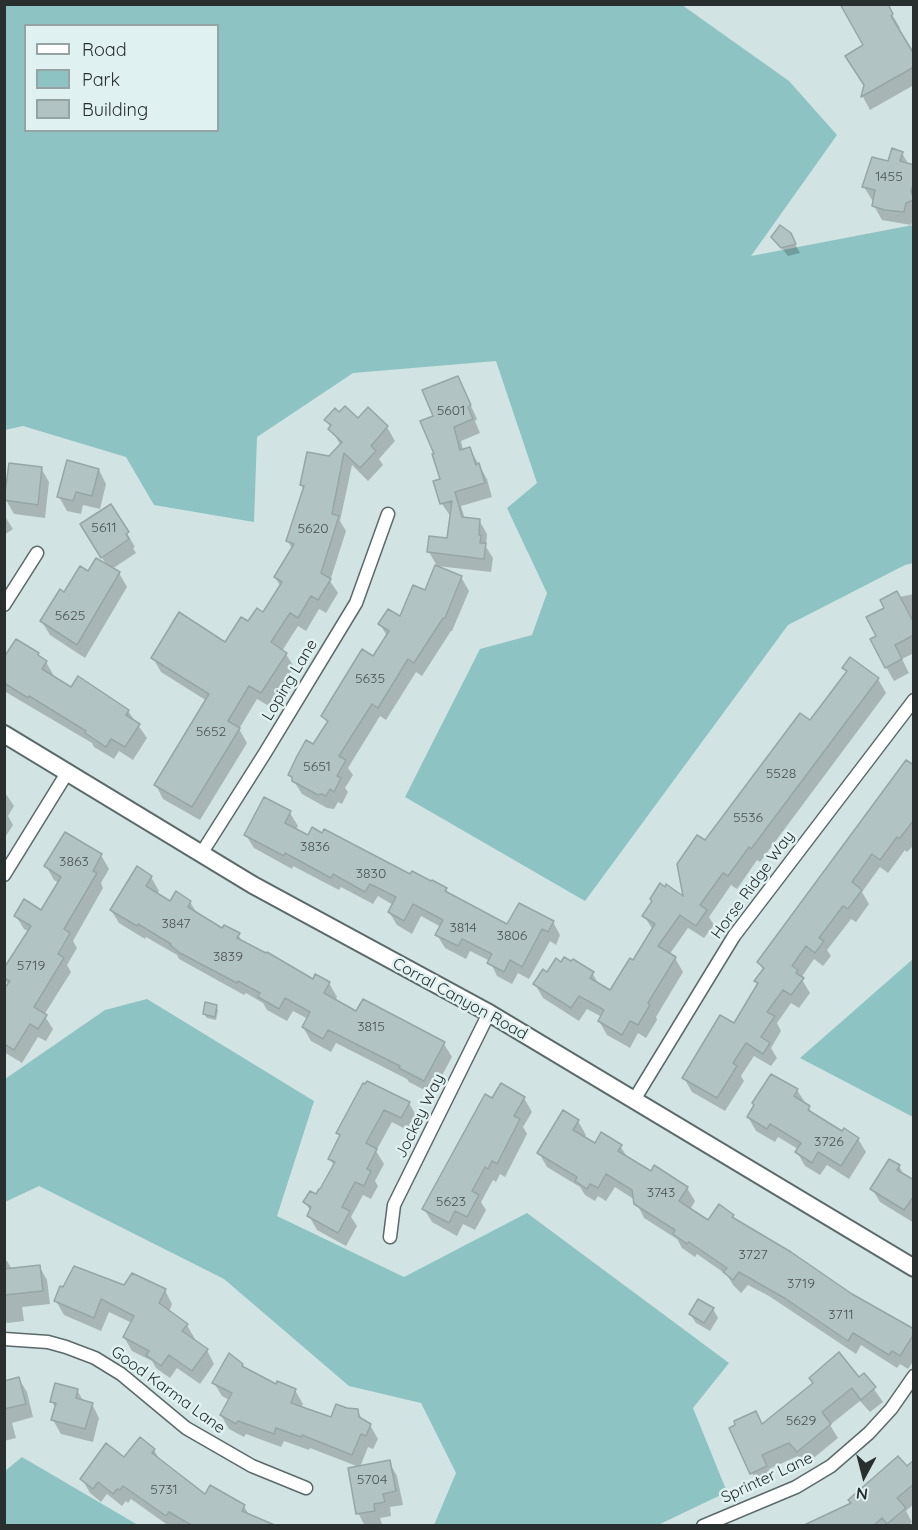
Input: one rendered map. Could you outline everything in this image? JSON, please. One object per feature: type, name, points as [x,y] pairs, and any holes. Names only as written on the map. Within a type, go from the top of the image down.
[{"type":"main road","name":"Corral Canyon Road","points":[[4,734],[253,885],[489,1013],[914,1268]]},
{"type":"street","name":"Loping Lane","points":[[201,854],[356,603],[388,514]]},
{"type":"street","points":[[4,604],[37,553]]},
{"type":"street","name":"Horse Ridge Way","points":[[634,1100],[734,936],[914,700]]},
{"type":"street","points":[[4,874],[67,773]]},
{"type":"street","name":"Jockey Way","points":[[390,1237],[394,1205],[489,1013]]},
{"type":"street","name":"Good Karma Lane","points":[[4,1340],[48,1342],[95,1358],[121,1374],[186,1428],[252,1466],[306,1488]]},
{"type":"street","name":"Sprinter Lane","points":[[704,1526],[796,1487],[831,1466],[877,1425],[914,1376]]},
{"type":"green space","points":[[5,4],[682,5],[789,81],[837,135],[751,256],[913,225],[913,563],[788,625],[585,901],[405,797],[480,649],[532,635],[547,593],[507,508],[537,483],[496,361],[353,373],[257,437],[254,522],[154,505],[126,457],[23,426],[5,430]]},
{"type":"green space","points":[[913,959],[913,1117],[800,1058]]},
{"type":"green space","points":[[147,999],[314,1101],[277,1216],[404,1277],[527,1213],[729,1363],[693,1408],[727,1492],[658,1525],[434,1525],[456,1473],[421,1403],[349,1386],[224,1279],[39,1186],[5,1202],[5,1079],[105,1010]]},
{"type":"green space","points":[[22,1457],[138,1525],[5,1525],[5,1471]]},
{"type":"building","points":[[840,4],[888,4],[893,14],[891,16],[914,54],[914,67],[861,97],[864,85],[845,56],[863,45]]},
{"type":"building","points":[[892,148],[903,152],[900,161],[914,165],[914,182],[911,191],[914,200],[906,203],[904,212],[872,206],[875,190],[862,187],[872,157],[888,161]]},
{"type":"building","points":[[780,225],[791,233],[796,244],[781,248],[771,237]]},
{"type":"building","points":[[458,376],[471,405],[468,407],[473,419],[454,427],[460,450],[470,447],[476,465],[479,463],[485,483],[455,492],[462,517],[480,519],[480,543],[486,543],[484,559],[427,552],[429,536],[447,538],[452,501],[440,504],[433,481],[440,479],[432,454],[434,454],[420,421],[433,416],[422,390]]},
{"type":"building","points":[[345,406],[358,418],[368,407],[388,426],[371,446],[376,451],[360,468],[344,453],[332,514],[339,516],[321,573],[331,579],[318,600],[311,596],[298,618],[290,613],[271,642],[287,653],[261,693],[249,686],[228,721],[240,728],[192,807],[154,785],[209,694],[151,658],[179,612],[225,642],[241,617],[248,621],[257,608],[263,612],[282,582],[274,577],[294,544],[286,541],[304,486],[300,485],[307,452],[329,456],[342,442],[328,429],[331,425],[324,420],[335,408],[339,412]]},
{"type":"building","points":[[67,460],[99,469],[92,496],[76,492],[73,501],[57,497]]},
{"type":"building","points":[[9,463],[42,467],[38,505],[4,500]]},
{"type":"building","points":[[111,504],[129,532],[126,534],[129,539],[101,558],[80,524]]},
{"type":"building","points":[[96,558],[120,572],[77,645],[40,621],[60,589],[64,592],[80,566],[88,571]]},
{"type":"building","points":[[435,565],[462,576],[445,618],[414,663],[408,659],[378,708],[372,704],[339,756],[346,760],[337,776],[341,778],[334,792],[330,789],[326,796],[318,795],[292,781],[292,777],[288,775],[297,756],[306,740],[313,744],[328,721],[321,716],[362,649],[373,656],[389,631],[378,624],[388,609],[400,616],[413,585],[425,590]]},
{"type":"building","points":[[897,591],[914,623],[914,635],[895,645],[902,659],[885,668],[870,639],[876,636],[866,617],[884,608],[880,600]]},
{"type":"building","points":[[16,639],[39,653],[38,655],[47,661],[42,669],[71,687],[78,676],[129,710],[126,715],[140,724],[125,747],[111,739],[106,747],[85,733],[86,731],[4,683],[4,657]]},
{"type":"building","points":[[850,657],[879,678],[751,849],[749,847],[728,876],[723,873],[700,905],[707,910],[696,926],[680,915],[658,946],[676,957],[648,1003],[650,1005],[638,1025],[630,1021],[622,1035],[598,1021],[604,1010],[579,996],[571,1008],[533,984],[543,969],[547,972],[556,958],[561,962],[564,957],[571,961],[573,959],[594,972],[590,978],[610,990],[630,958],[633,960],[655,924],[642,916],[660,883],[665,887],[666,884],[683,896],[677,864],[697,835],[705,840],[800,713],[810,720],[847,671],[842,668]]},
{"type":"building","points":[[906,760],[914,765],[914,820],[899,839],[897,837],[880,860],[872,854],[852,882],[862,890],[848,909],[843,906],[819,938],[824,941],[815,953],[806,946],[792,966],[798,970],[796,973],[804,978],[791,995],[783,990],[767,1012],[775,1016],[761,1037],[770,1043],[763,1054],[746,1043],[733,1063],[737,1066],[717,1098],[682,1078],[720,1015],[734,1023],[758,983],[754,981],[764,968],[757,962]]},
{"type":"building","points":[[264,797],[291,811],[285,823],[308,835],[312,827],[322,833],[324,829],[410,874],[412,871],[432,880],[447,888],[445,891],[507,924],[519,903],[554,921],[548,932],[542,929],[522,967],[510,960],[504,972],[487,963],[492,954],[462,939],[458,946],[435,935],[443,920],[413,904],[404,921],[388,912],[396,897],[370,884],[365,892],[333,874],[331,878],[285,853],[284,856],[244,835]]},
{"type":"building","points":[[65,832],[102,854],[93,871],[97,873],[64,929],[70,933],[58,954],[64,958],[34,1007],[47,1015],[38,1029],[30,1024],[14,1050],[4,1044],[4,989],[10,981],[4,978],[4,968],[31,926],[14,916],[24,899],[41,910],[61,877],[44,866]]},
{"type":"building","points":[[137,866],[152,876],[146,886],[170,901],[176,891],[191,901],[188,907],[222,928],[224,925],[240,933],[237,938],[267,952],[313,979],[315,974],[330,982],[324,993],[356,1011],[363,999],[445,1042],[424,1081],[399,1068],[400,1066],[328,1030],[323,1039],[302,1027],[310,1012],[285,998],[279,1009],[258,997],[260,993],[180,953],[171,944],[110,910]]},
{"type":"building","points":[[205,1002],[217,1005],[215,1017],[203,1014]]},
{"type":"building","points":[[771,1074],[798,1089],[794,1096],[810,1106],[808,1110],[842,1131],[844,1128],[859,1138],[841,1166],[818,1152],[812,1163],[795,1152],[801,1143],[770,1124],[767,1129],[747,1117],[754,1105],[752,1103]]},
{"type":"building","points":[[367,1081],[410,1102],[401,1118],[384,1110],[366,1143],[377,1149],[367,1169],[371,1171],[364,1186],[355,1182],[342,1207],[350,1211],[338,1233],[307,1216],[311,1207],[303,1202],[310,1191],[316,1194],[320,1189],[335,1162],[328,1159],[340,1135],[336,1133],[363,1083]]},
{"type":"building","points":[[501,1083],[525,1097],[514,1116],[520,1119],[497,1164],[492,1161],[488,1169],[485,1167],[472,1191],[479,1195],[467,1217],[455,1211],[449,1223],[422,1209],[485,1094],[492,1098]]},
{"type":"building","points":[[563,1110],[579,1120],[573,1130],[595,1143],[601,1132],[622,1145],[618,1151],[651,1171],[654,1165],[688,1187],[679,1201],[708,1220],[719,1204],[734,1215],[732,1217],[791,1252],[852,1294],[914,1329],[914,1334],[900,1356],[892,1351],[889,1355],[853,1333],[848,1341],[786,1299],[739,1272],[733,1280],[723,1272],[727,1268],[689,1242],[687,1244],[673,1234],[675,1230],[634,1204],[632,1190],[606,1174],[598,1188],[590,1184],[587,1189],[575,1181],[577,1177],[537,1153]]},
{"type":"building","points":[[889,1159],[900,1165],[897,1170],[914,1180],[914,1196],[904,1210],[870,1189]]},
{"type":"building","points":[[40,1265],[43,1291],[4,1295],[4,1269]]},
{"type":"building","points":[[74,1266],[124,1285],[132,1273],[166,1289],[159,1303],[188,1324],[182,1331],[208,1349],[192,1371],[169,1355],[161,1366],[146,1355],[149,1351],[123,1337],[134,1316],[101,1299],[94,1318],[54,1301],[60,1286],[63,1287]]},
{"type":"building","points":[[698,1299],[714,1308],[704,1323],[689,1314]]},
{"type":"building","points":[[839,1352],[859,1377],[864,1373],[876,1387],[861,1400],[852,1388],[822,1412],[831,1424],[797,1452],[789,1443],[762,1455],[767,1466],[750,1474],[729,1428],[735,1425],[734,1421],[756,1411],[762,1424],[813,1383],[809,1378]]},
{"type":"building","points":[[229,1353],[243,1364],[242,1366],[276,1384],[277,1381],[296,1389],[291,1403],[331,1417],[336,1404],[358,1409],[359,1417],[371,1424],[366,1436],[361,1434],[352,1455],[302,1435],[301,1437],[276,1428],[274,1434],[238,1421],[236,1424],[220,1415],[232,1393],[212,1383]]},
{"type":"building","points":[[19,1377],[26,1404],[4,1409],[4,1381]]},
{"type":"building","points":[[55,1383],[78,1389],[76,1398],[93,1403],[85,1429],[51,1420],[56,1403],[50,1402]]},
{"type":"building","points":[[140,1437],[155,1449],[152,1453],[205,1494],[210,1485],[245,1505],[242,1511],[277,1526],[193,1526],[169,1512],[166,1516],[123,1486],[113,1494],[98,1482],[93,1489],[80,1479],[106,1443],[124,1457]]},
{"type":"building","points":[[898,1456],[907,1466],[914,1460],[914,1484],[897,1498],[906,1508],[887,1524],[882,1518],[873,1526],[802,1526],[851,1503],[848,1500]]},
{"type":"building","points":[[390,1460],[396,1491],[383,1494],[385,1502],[374,1504],[375,1511],[356,1514],[348,1468]]}]
